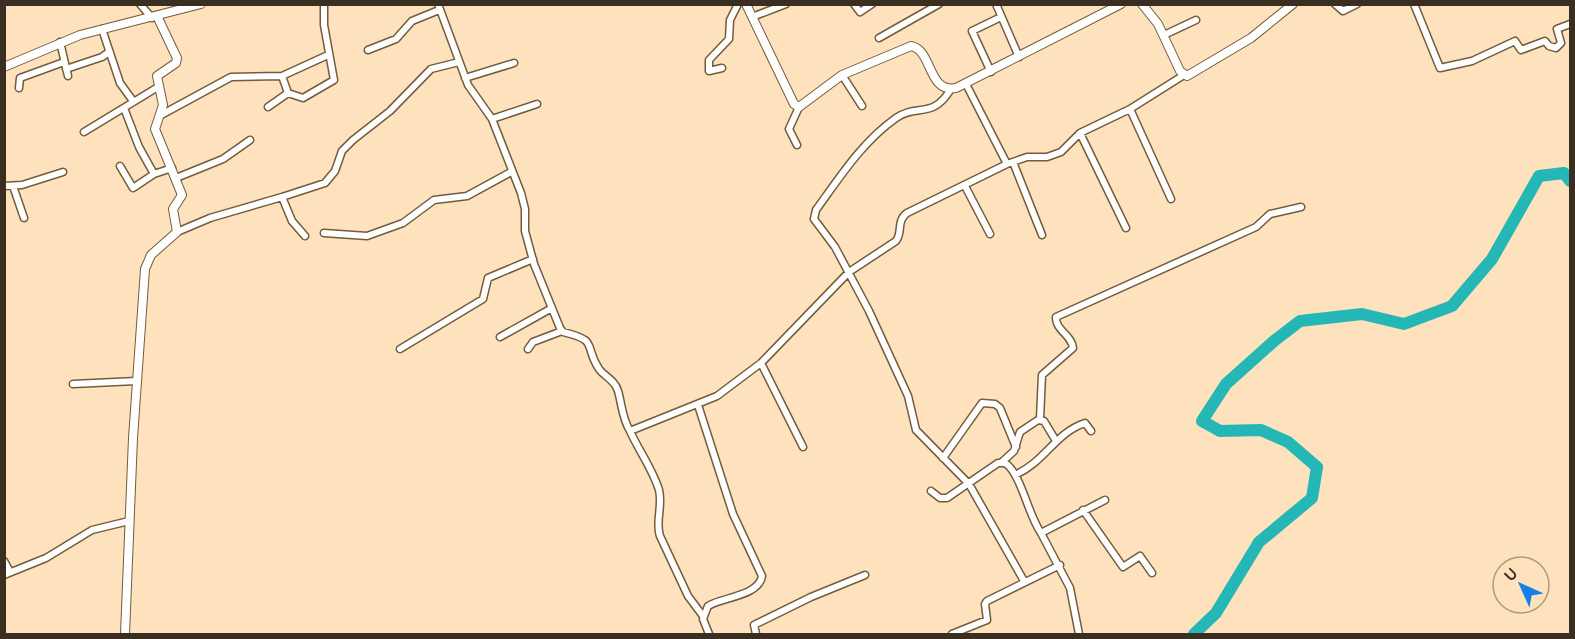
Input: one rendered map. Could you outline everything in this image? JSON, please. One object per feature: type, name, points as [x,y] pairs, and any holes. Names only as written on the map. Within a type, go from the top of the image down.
[{"type":"street","points":[[140,4],[154,17],[177,58],[176,63],[158,74],[163,105],[155,129],[182,195],[173,209],[177,232]]},
{"type":"street","points":[[4,67],[60,42],[201,4]]},
{"type":"street","points":[[288,93],[303,98],[333,82],[328,55],[324,4]]},
{"type":"street","points":[[722,68],[710,71],[709,60],[729,39],[730,20],[738,4]]},
{"type":"street","points":[[746,4],[794,104],[799,107]]},
{"type":"street","points":[[752,17],[786,4]]},
{"type":"street","points":[[854,4],[860,12],[872,4]]},
{"type":"street","points":[[879,38],[939,4]]},
{"type":"street","points":[[996,4],[1019,57]]},
{"type":"street","points":[[1024,581],[969,484],[916,430],[908,396],[849,272],[835,247],[815,221],[816,210],[849,163],[898,116],[935,107],[943,101],[951,89],[991,72],[1121,4]]},
{"type":"street","points":[[1142,4],[1164,35],[1184,75]]},
{"type":"street","points":[[630,431],[717,396],[761,363],[849,272],[896,241],[903,216],[1010,163],[1027,157],[1055,155],[1080,133],[1130,109],[1184,75],[1192,75],[1218,60],[1293,4]]},
{"type":"street","points":[[1335,4],[1343,10],[1357,4]]},
{"type":"street","points":[[1414,4],[1440,68],[1472,61],[1515,41],[1521,50],[1545,41],[1549,46],[1556,48],[1561,43],[1557,29],[1570,24]]},
{"type":"street","points":[[368,50],[396,39],[412,21],[439,7],[465,78],[492,119],[524,201],[525,231],[532,260],[562,331]]},
{"type":"street","points":[[991,72],[972,32],[1001,17]]},
{"type":"street","points":[[1164,35],[1196,20]]},
{"type":"street","points":[[102,29],[120,83],[133,101]]},
{"type":"street","points":[[60,42],[66,69]]},
{"type":"street","points":[[797,145],[789,129],[799,107],[842,75],[907,46],[919,49],[937,82],[951,89]]},
{"type":"street","points":[[19,88],[20,78],[66,69],[102,57],[109,52]]},
{"type":"street","points":[[161,115],[231,77],[282,76],[328,55]]},
{"type":"street","points":[[125,634],[136,381],[146,263],[151,255],[177,232],[210,218],[325,183],[335,171],[342,151],[402,101],[431,69],[459,62]]},
{"type":"street","points":[[465,78],[514,63]]},
{"type":"street","points":[[842,75],[862,106]]},
{"type":"street","points":[[282,76],[288,93]]},
{"type":"street","points":[[966,84],[1010,163],[1042,235]]},
{"type":"street","points":[[84,132],[159,87]]},
{"type":"street","points":[[268,107],[288,93]]},
{"type":"street","points":[[492,119],[537,104]]},
{"type":"street","points":[[123,108],[139,147],[154,174]]},
{"type":"street","points":[[1130,109],[1171,199]]},
{"type":"street","points":[[1080,133],[1126,228]]},
{"type":"street","points":[[176,178],[223,159],[250,140]]},
{"type":"street","points":[[120,166],[133,188],[154,174],[172,168]]},
{"type":"street","points":[[4,186],[13,186],[63,172]]},
{"type":"street","points":[[324,232],[367,236],[403,224],[434,200],[467,196],[511,172]]},
{"type":"street","points":[[13,186],[24,218]]},
{"type":"street","points":[[965,186],[990,234]]},
{"type":"street","points":[[282,197],[292,221],[305,236]]},
{"type":"street","points":[[1040,419],[1042,375],[1073,348],[1072,342],[1056,323],[1056,316],[1256,227],[1270,213],[1301,207]]},
{"type":"street","points":[[400,349],[483,299],[488,278],[532,260]]},
{"type":"street","points":[[500,337],[552,308]]},
{"type":"street","points":[[528,349],[533,342],[562,331],[587,341],[599,368],[616,385],[622,413],[659,490],[661,504],[657,529],[688,596],[703,616],[709,634]]},
{"type":"street","points":[[761,363],[803,447]]},
{"type":"street","points":[[73,384],[136,381]]},
{"type":"street","points":[[943,458],[982,403],[995,404],[1000,408],[1016,447]]},
{"type":"street","points":[[698,405],[733,514],[762,576],[758,586],[714,602],[708,606],[703,616]]},
{"type":"street","points":[[1040,419],[1056,441]]},
{"type":"street","points":[[931,491],[944,500],[969,484],[1002,462],[1016,447],[1020,432],[1040,419]]},
{"type":"street","points":[[1015,475],[1041,460],[1069,429],[1083,423],[1091,430]]},
{"type":"street","points":[[1002,462],[1011,467],[1031,516],[1060,565],[1070,588],[1079,634]]},
{"type":"street","points":[[1041,533],[1105,501]]},
{"type":"street","points":[[1083,510],[1123,567],[1140,555],[1152,573]]},
{"type":"street","points":[[4,561],[7,574],[46,558],[92,530],[129,521]]},
{"type":"street","points":[[952,634],[987,620],[986,602],[1060,565]]},
{"type":"street","points":[[756,634],[754,625],[811,597],[866,575]]},
{"type":"waterway","points":[[1194,634],[1216,613],[1259,542],[1312,498],[1317,467],[1288,442],[1261,430],[1220,431],[1202,421],[1226,384],[1300,321],[1362,314],[1404,324],[1452,306],[1492,259],[1539,176],[1564,173],[1570,181]]}]
